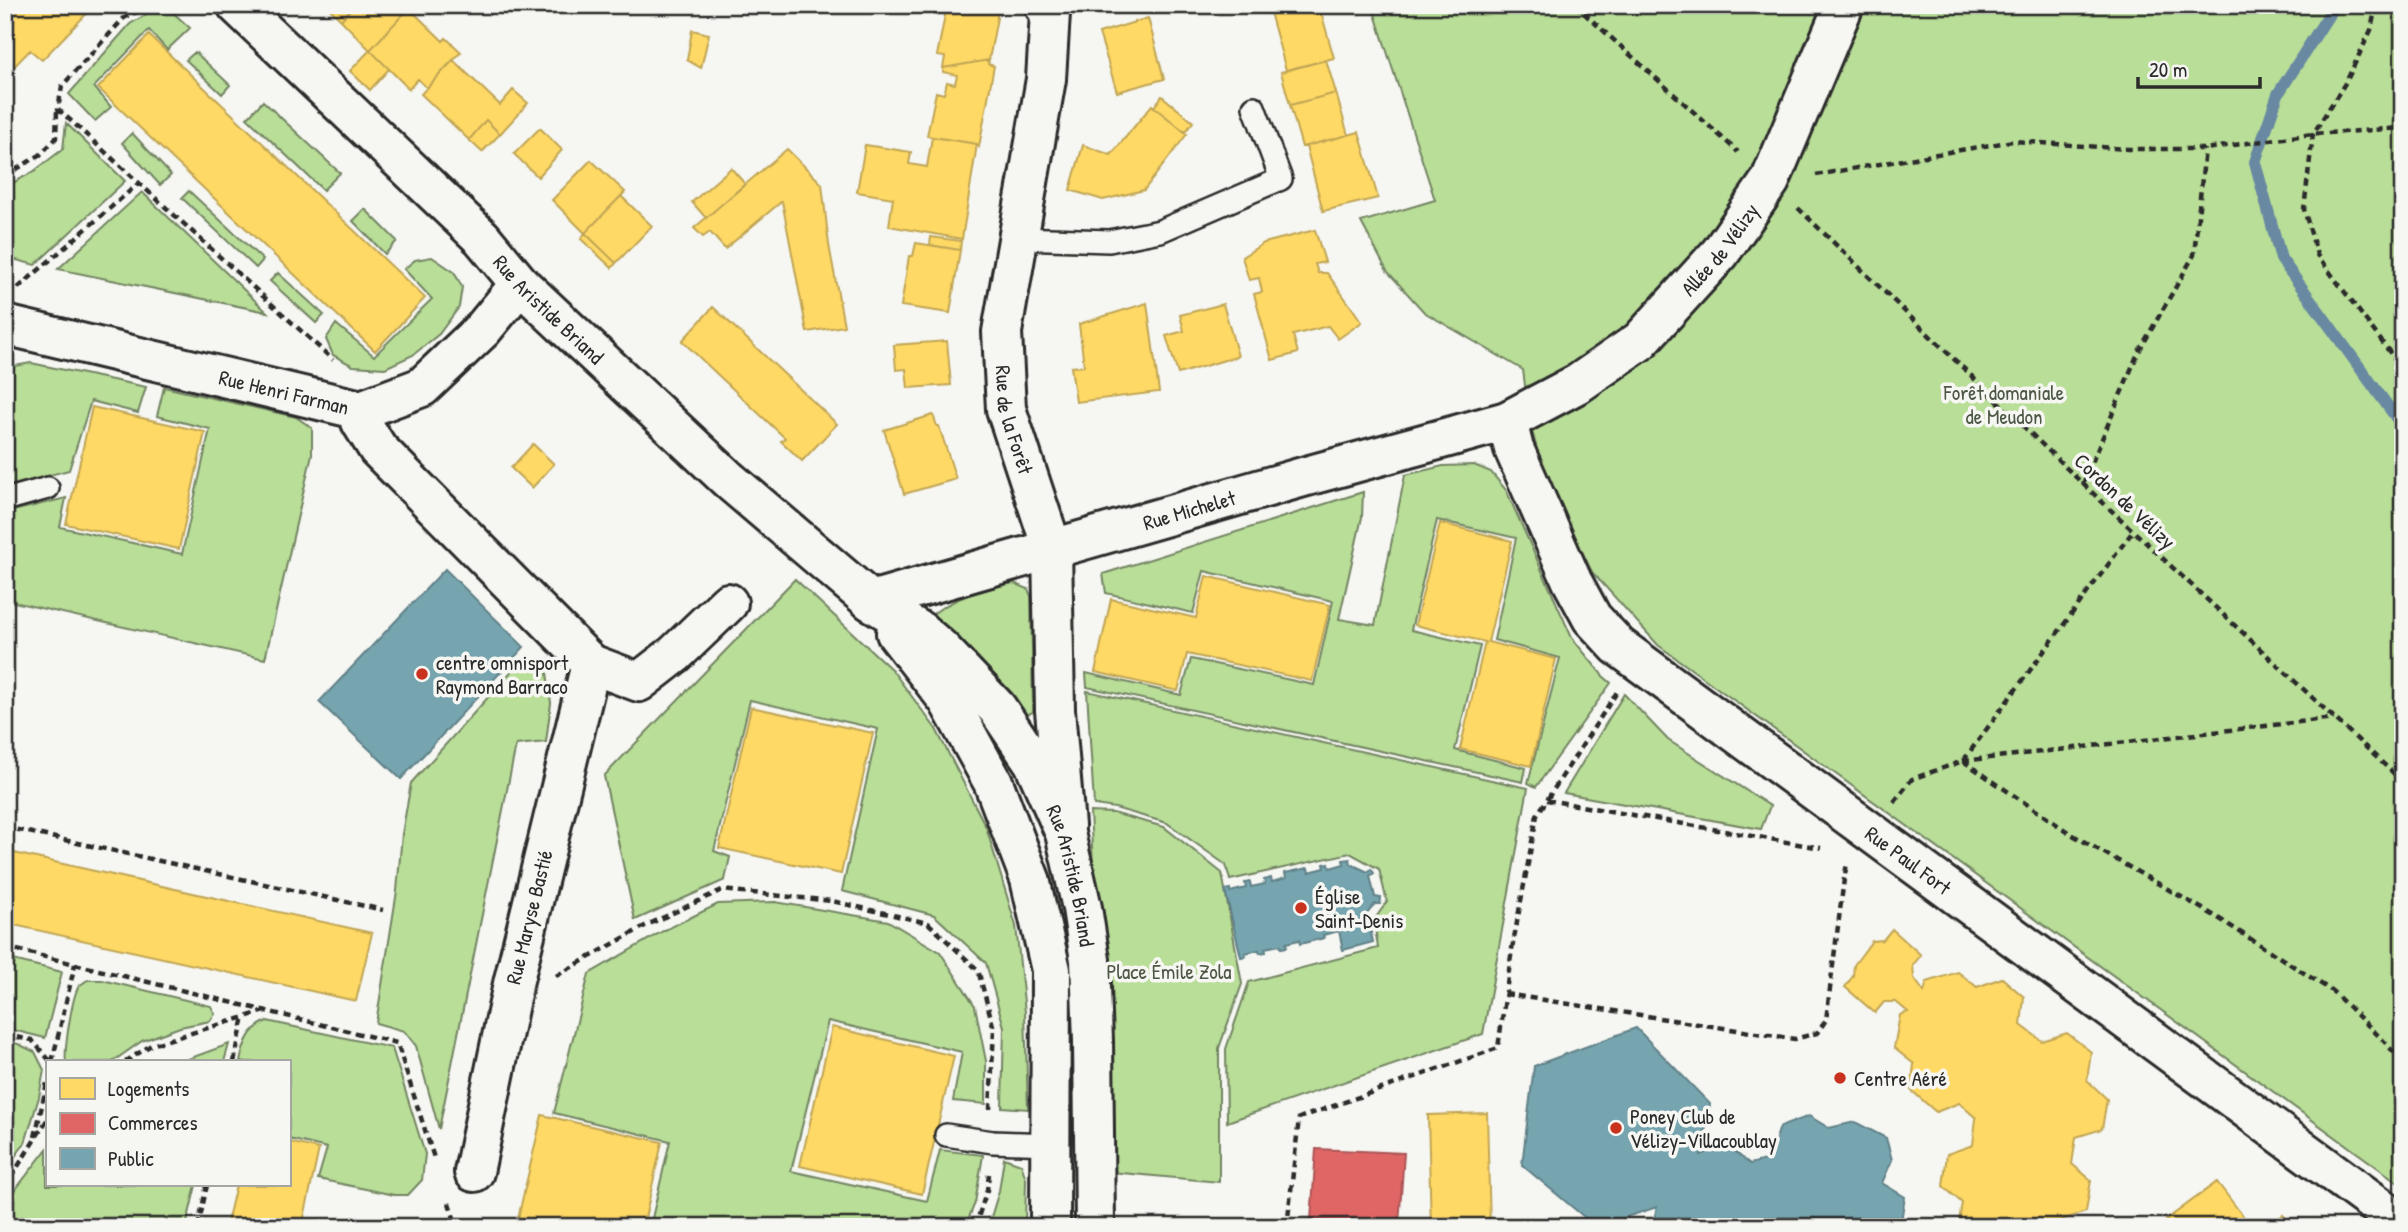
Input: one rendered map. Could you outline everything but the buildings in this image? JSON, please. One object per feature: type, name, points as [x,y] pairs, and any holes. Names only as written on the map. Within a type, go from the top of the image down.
[{"type":"street","name":"Rue Aristide Briand","points":[[237,5],[482,238],[520,284],[730,481],[871,601],[920,631],[941,649],[997,708],[1034,764],[1065,833],[1082,908],[1090,960],[1095,1227]]},
{"type":"street","name":"Rue de la Forêt","points":[[1044,5],[1050,13],[1046,79],[1002,332],[1006,409],[1052,548],[1055,710],[1065,833]]},
{"type":"street","name":"Allée de Vélizy","points":[[1507,421],[1579,383],[1640,341],[1720,253],[1770,181],[1844,5]]},
{"type":"street","name":"Rue Henri Farman","points":[[10,307],[371,406],[422,387],[483,329],[520,284]]},
{"type":"street","points":[[371,406],[361,422],[378,449],[591,664],[639,682],[675,654],[728,603]]},
{"type":"street","name":"Rue Michelet","points":[[871,601],[1507,421]]},
{"type":"street","name":"Rue Paul Fort","points":[[1507,421],[1514,449],[1572,581],[1592,618],[1618,646],[2403,1223]]},
{"type":"street","name":"Rue Aristide Briand","points":[[871,601],[948,700],[993,782],[1030,879],[1051,970],[1050,1227]]},
{"type":"street","name":"Rue Maryse Bastié","points":[[474,1172],[509,1002],[591,664]]},
{"type":"lane","points":[[1019,238],[1109,241],[1160,231],[1282,179],[1254,107]]},
{"type":"lane","points":[[5,500],[48,488]]},
{"type":"lane","points":[[946,1135],[993,1142],[1051,1144]]},
{"type":"path","points":[[5,176],[40,155],[56,138],[62,86],[124,18],[150,5]]},
{"type":"path","name":"Cordon de Vélizy","points":[[1574,5],[1770,181],[2083,484],[2403,782]]},
{"type":"path","points":[[2376,5],[2371,30],[2347,80],[2313,134],[2304,209],[2317,255],[2403,370]]},
{"type":"path","points":[[58,109],[371,406]]},
{"type":"path","points":[[1770,181],[2013,141],[2128,149],[2205,149],[2313,134],[2403,128]]},
{"type":"path","points":[[2083,484],[2138,353],[2194,255],[2205,149]]},
{"type":"path","points":[[10,307],[139,183]]},
{"type":"path","points":[[1963,761],[2133,530]]},
{"type":"path","points":[[1287,1227],[1299,1118],[1498,1048],[1537,815],[1637,661]]},
{"type":"path","points":[[1892,806],[1912,779],[1963,761],[2334,718]]},
{"type":"path","points":[[1963,761],[2071,834],[2215,916],[2332,991],[2381,1037],[2403,1062]]},
{"type":"path","points":[[1546,800],[1832,850]]},
{"type":"path","points":[[5,827],[383,910]]},
{"type":"path","points":[[1505,994],[1795,1039],[1817,1033],[1826,1020],[1844,879],[1850,855]]},
{"type":"path","points":[[509,1002],[645,926],[722,890],[832,901],[928,923],[978,970],[994,1029],[989,1114],[993,1142],[987,1191],[975,1227]]},
{"type":"path","points":[[5,947],[397,1043],[436,1161]]},
{"type":"path","points":[[51,1060],[75,964]]},
{"type":"path","points":[[128,1060],[151,1045],[265,1011]]},
{"type":"path","points":[[234,1060],[244,1017]]},
{"type":"path","points":[[5,1035],[32,1040],[49,1060]]},
{"type":"path","points":[[34,1141],[46,1087]]},
{"type":"path","points":[[5,1187],[46,1122]]},
{"type":"path","points":[[198,1227],[207,1186]]},
{"type":"path","points":[[449,1200],[457,1227]]},
{"type":"green space","name":"Forêt domaniale de Meudon","points":[[1372,5],[2403,5],[2403,1186],[1658,645],[1592,572],[1543,472],[1530,423],[1523,370],[1424,312],[1387,271],[1361,222],[1435,200]]},
{"type":"green space","points":[[168,8],[190,28],[167,50],[149,30],[94,87],[111,107],[95,121],[69,94],[130,24],[149,13]]},
{"type":"green space","points":[[195,52],[230,85],[222,94],[186,60]]},
{"type":"green space","points":[[263,101],[340,173],[323,190],[247,118]]},
{"type":"green space","points":[[66,123],[125,181],[35,265],[5,257],[5,187],[33,172],[63,149]]},
{"type":"green space","points":[[132,133],[171,175],[160,185],[122,143]]},
{"type":"green space","points":[[189,191],[263,260],[256,268],[182,198]]},
{"type":"green space","points":[[142,192],[267,312],[58,269]]},
{"type":"green space","points":[[365,209],[397,241],[385,254],[353,221]]},
{"type":"green space","points":[[432,257],[454,272],[462,287],[459,307],[439,334],[413,355],[385,368],[353,366],[333,355],[326,339],[336,324],[374,356],[432,299],[404,269],[415,260]]},
{"type":"green space","points":[[278,273],[324,315],[316,323],[270,281]]},
{"type":"green space","points":[[31,363],[146,387],[138,413],[91,401],[69,470],[5,487],[5,382],[15,366]]},
{"type":"green space","points":[[164,387],[296,417],[312,428],[312,454],[265,659],[5,600],[5,513],[66,498],[60,527],[182,554],[210,429],[157,416]]},
{"type":"green space","points":[[1474,465],[1491,472],[1506,490],[1572,638],[1611,683],[1536,787],[1528,783],[1560,658],[1494,640],[1516,538],[1437,520],[1411,630],[1480,646],[1455,750],[1526,768],[1523,782],[1087,687],[1086,673],[1181,695],[1191,659],[1314,685],[1333,601],[1204,571],[1193,613],[1106,593],[1103,574],[1363,492],[1362,517],[1339,619],[1375,625],[1405,475],[1443,466]]},
{"type":"green space","points":[[795,579],[892,670],[936,729],[986,827],[1016,926],[1025,1012],[1028,1109],[1002,1107],[1004,1027],[986,963],[934,915],[842,891],[878,729],[750,700],[714,851],[730,857],[725,880],[635,920],[604,776]]},
{"type":"green space","points":[[1014,583],[1028,589],[1031,596],[1033,712],[1026,715],[936,627],[934,613],[972,594]]},
{"type":"green space","points":[[519,663],[535,666],[546,664],[551,703],[546,742],[516,745],[439,1129],[416,1046],[404,1031],[376,1023],[397,891],[402,834],[411,783]]},
{"type":"green space","points":[[1087,691],[1528,788],[1483,1034],[1227,1122],[1226,1049],[1249,982],[1378,948],[1374,920],[1387,902],[1379,869],[1350,853],[1230,880],[1226,865],[1167,823],[1115,808],[1094,805]]},
{"type":"green space","points":[[1624,694],[1668,740],[1770,806],[1761,829],[1564,793]]},
{"type":"green space","name":"Place Émile Zola","points":[[1090,812],[1113,813],[1164,827],[1222,873],[1242,984],[1219,1048],[1219,1182],[1111,1172]]},
{"type":"green space","points":[[775,902],[888,921],[940,952],[975,1006],[986,1061],[986,1104],[953,1101],[962,1052],[828,1021],[791,1171],[927,1201],[940,1150],[983,1155],[975,1203],[965,1227],[650,1227],[670,1141],[554,1113],[589,974],[665,930],[718,904]]},
{"type":"green space","points":[[5,958],[62,972],[45,1038],[5,1028]]},
{"type":"green space","points":[[88,980],[102,980],[211,1006],[215,1014],[210,1021],[180,1027],[142,1041],[115,1060],[66,1060],[67,1035],[79,986]]},
{"type":"green space","points":[[267,1021],[392,1048],[425,1154],[422,1180],[408,1195],[394,1195],[318,1179],[327,1148],[290,1139],[290,1060],[240,1060],[248,1037]]},
{"type":"green space","points":[[5,1041],[35,1052],[44,1070],[25,1143],[5,1170]]},
{"type":"green space","points":[[229,1044],[225,1060],[185,1060]]},
{"type":"green space","points":[[46,1150],[46,1186],[196,1186],[186,1227],[11,1227],[5,1220],[9,1198]]},
{"type":"green space","points":[[1004,1158],[1021,1164],[1026,1179],[1025,1227],[988,1227],[999,1191]]},
{"type":"waterway","points":[[2335,5],[2278,94],[2255,162],[2281,259],[2403,427]]},
{"type":"place","name":"centre omnisport Raymond Barraco","points":[[422,674]]},
{"type":"place","name":"Église Saint-Denis","points":[[1301,908]]},
{"type":"place","name":"Centre Aéré","points":[[1840,1078]]},
{"type":"place","name":"Poney Club de Vélizy-Villacoublay","points":[[1616,1128]]}]
